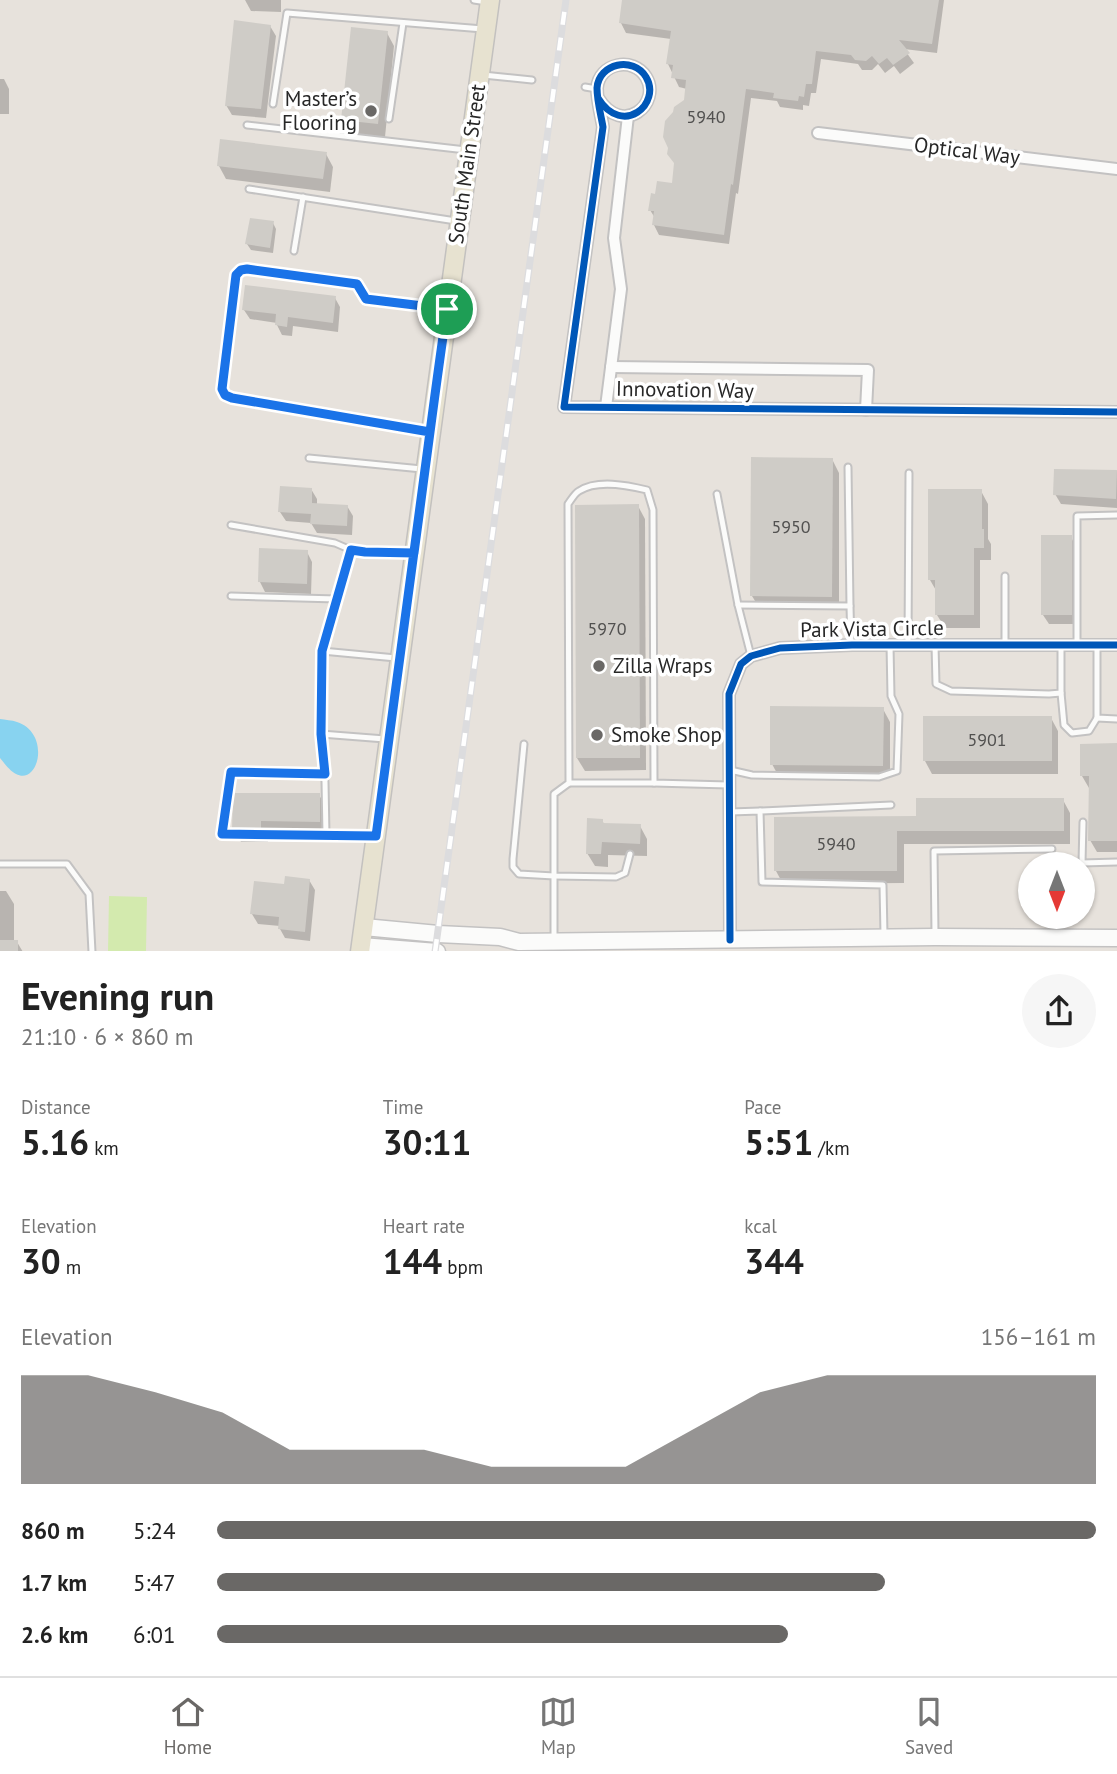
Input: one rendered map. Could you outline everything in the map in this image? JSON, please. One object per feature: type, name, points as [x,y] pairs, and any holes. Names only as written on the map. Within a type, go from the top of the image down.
[{"type":"main road","name":"South Main Street","points":[[361,949],[486,30],[485,1]]},
{"type":"main road","points":[[364,927],[500,937],[519,942],[935,937],[1117,938]]},
{"type":"main road","points":[[502,951],[519,942]]},
{"type":"main road","points":[[361,949],[437,951]]},
{"type":"street","points":[[622,64],[639,69],[648,81],[649,95],[644,107],[628,116],[612,114],[605,108],[598,93],[599,80],[604,73],[611,67],[622,64]]},
{"type":"street","name":"Innovation Way","points":[[598,93],[603,127],[564,407],[1117,412]]},
{"type":"street","name":"Innovation Way","points":[[606,407],[621,289],[614,238],[628,116]]},
{"type":"street","name":"Optical Way","points":[[818,133],[1117,169]]},
{"type":"street","name":"Innovation Way","points":[[611,368],[869,370],[866,410]]},
{"type":"street","name":"Park Vista Circle","points":[[751,656],[780,648],[852,645],[1117,645]]},
{"type":"street","points":[[730,940],[729,694],[741,664],[751,656]]},
{"type":"lane","points":[[274,104],[287,13],[486,30]]},
{"type":"lane","points":[[388,119],[402,23]]},
{"type":"lane","points":[[480,74],[532,80]]},
{"type":"lane","points":[[585,87],[598,93]]},
{"type":"lane","points":[[247,125],[469,150]]},
{"type":"lane","points":[[249,189],[459,222]]},
{"type":"lane","points":[[294,251],[303,197]]},
{"type":"lane","points":[[430,432],[225,395],[222,389],[236,275],[247,269],[357,284],[366,299],[447,309]]},
{"type":"lane","points":[[309,458],[425,469]]},
{"type":"lane","points":[[848,467],[852,645]]},
{"type":"lane","points":[[908,645],[909,473]]},
{"type":"lane","points":[[569,783],[568,504],[578,491],[598,485],[625,485],[647,490],[653,510],[654,783]]},
{"type":"lane","points":[[717,494],[738,605],[751,656]]},
{"type":"lane","points":[[1077,645],[1077,516],[1117,515]]},
{"type":"lane","points":[[231,525],[335,543],[351,550],[414,553]]},
{"type":"lane","points":[[326,835],[321,734],[322,651],[351,550]]},
{"type":"lane","points":[[1005,576],[1005,645]]},
{"type":"lane","points":[[231,596],[337,599]]},
{"type":"lane","points":[[738,605],[850,606]]},
{"type":"lane","points":[[730,770],[752,775],[879,777],[897,771],[899,714],[891,696],[890,645]]},
{"type":"lane","points":[[935,645],[936,684],[951,691],[1061,693]]},
{"type":"lane","points":[[1060,645],[1063,725],[1072,733],[1088,731],[1097,718],[1097,645]]},
{"type":"lane","points":[[322,651],[400,658]]},
{"type":"lane","points":[[1097,718],[1117,719]]},
{"type":"lane","points":[[321,734],[389,740]]},
{"type":"lane","points":[[524,744],[513,859],[513,867],[519,874],[616,877],[625,873],[630,854]]},
{"type":"lane","points":[[325,774],[231,772],[222,834],[376,836]]},
{"type":"lane","points":[[554,941],[554,794],[569,783],[730,785]]},
{"type":"lane","points":[[730,812],[891,805]]},
{"type":"lane","points":[[760,811],[762,882],[883,885],[884,938]]},
{"type":"lane","points":[[1083,821],[1082,863],[1117,862]]},
{"type":"lane","points":[[935,937],[934,851],[1052,849]]},
{"type":"lane","points":[[0,864],[67,864],[89,894],[92,951]]},
{"type":"green space","points":[[109,896],[147,897],[146,951],[108,951]]},
{"type":"water","points":[[0,719],[17,722],[28,728],[34,736],[38,757],[31,772],[24,776],[9,769],[0,758]]},
{"type":"building","points":[[622,0],[939,0],[932,44],[899,40],[910,53],[893,65],[887,58],[879,64],[872,56],[866,61],[855,60],[851,55],[816,51],[812,84],[806,84],[804,97],[799,96],[798,101],[773,98],[774,93],[746,89],[724,235],[652,225],[654,211],[648,211],[651,193],[655,194],[657,181],[672,183],[674,163],[667,154],[668,148],[663,137],[665,121],[674,107],[684,100],[686,80],[671,78],[673,65],[666,64],[671,31],[619,23]]},
{"type":"building","points":[[234,20],[271,25],[261,109],[225,106]]},
{"type":"building","points":[[351,27],[388,31],[378,124],[341,120]]},
{"type":"building","points":[[220,139],[327,152],[323,179],[217,166]]},
{"type":"building","points":[[250,218],[274,221],[270,248],[245,244]]},
{"type":"building","points":[[245,285],[336,296],[333,323],[288,317],[287,327],[275,325],[276,314],[242,310]]},
{"type":"building","points":[[751,457],[833,458],[832,597],[750,596]]},
{"type":"building","points":[[1054,469],[1117,470],[1116,499],[1053,495]]},
{"type":"building","points":[[280,486],[312,488],[312,503],[348,505],[347,526],[310,524],[311,514],[278,512]]},
{"type":"building","points":[[928,489],[982,489],[984,548],[974,548],[974,615],[935,615],[935,580],[928,580]]},
{"type":"building","points":[[639,504],[640,758],[576,758],[575,505]]},
{"type":"building","points":[[1041,535],[1072,535],[1072,615],[1041,615]]},
{"type":"building","points":[[259,548],[308,550],[307,584],[258,582]]},
{"type":"building","points":[[770,706],[884,707],[883,766],[770,765]]},
{"type":"building","points":[[923,716],[1052,716],[1052,761],[923,761]]},
{"type":"building","points":[[1117,743],[1117,841],[1088,841],[1089,776],[1080,776],[1080,744]]},
{"type":"building","points":[[233,793],[320,793],[320,822],[261,821],[261,829],[232,829]]},
{"type":"building","points":[[916,798],[1064,798],[1064,831],[897,831],[897,871],[774,871],[774,817],[916,816]]},
{"type":"building","points":[[587,818],[603,819],[603,823],[641,824],[640,844],[602,842],[601,854],[586,854]]},
{"type":"building","points":[[285,876],[310,879],[305,932],[278,929],[279,917],[250,914],[254,881],[284,884]]},
{"type":"building","points":[[0,940],[18,940],[18,951],[0,951]]},
{"type":"railway","points":[[435,951],[566,0]]},
{"type":"cycle path","points":[[598,98],[608,110],[628,116],[644,106],[650,87],[646,77],[633,66],[617,65],[599,79],[597,93],[603,127],[564,407],[1117,412]]},
{"type":"cycle path","points":[[730,940],[729,694],[741,664],[751,656],[780,648],[852,645],[1117,645]]},
{"type":"place","name":"Master’s Flooring","points":[[371,111]]},
{"type":"place","name":"Zilla Wraps","points":[[599,666]]},
{"type":"place","name":"Smoke Shop","points":[[597,735]]},
{"type":"route","points":[[447,309],[366,299],[357,284],[247,269],[236,275],[222,389],[225,395],[430,432],[376,836],[222,834],[231,772],[325,774],[321,734],[322,651],[351,550],[365,552],[414,553],[447,309]]}]
